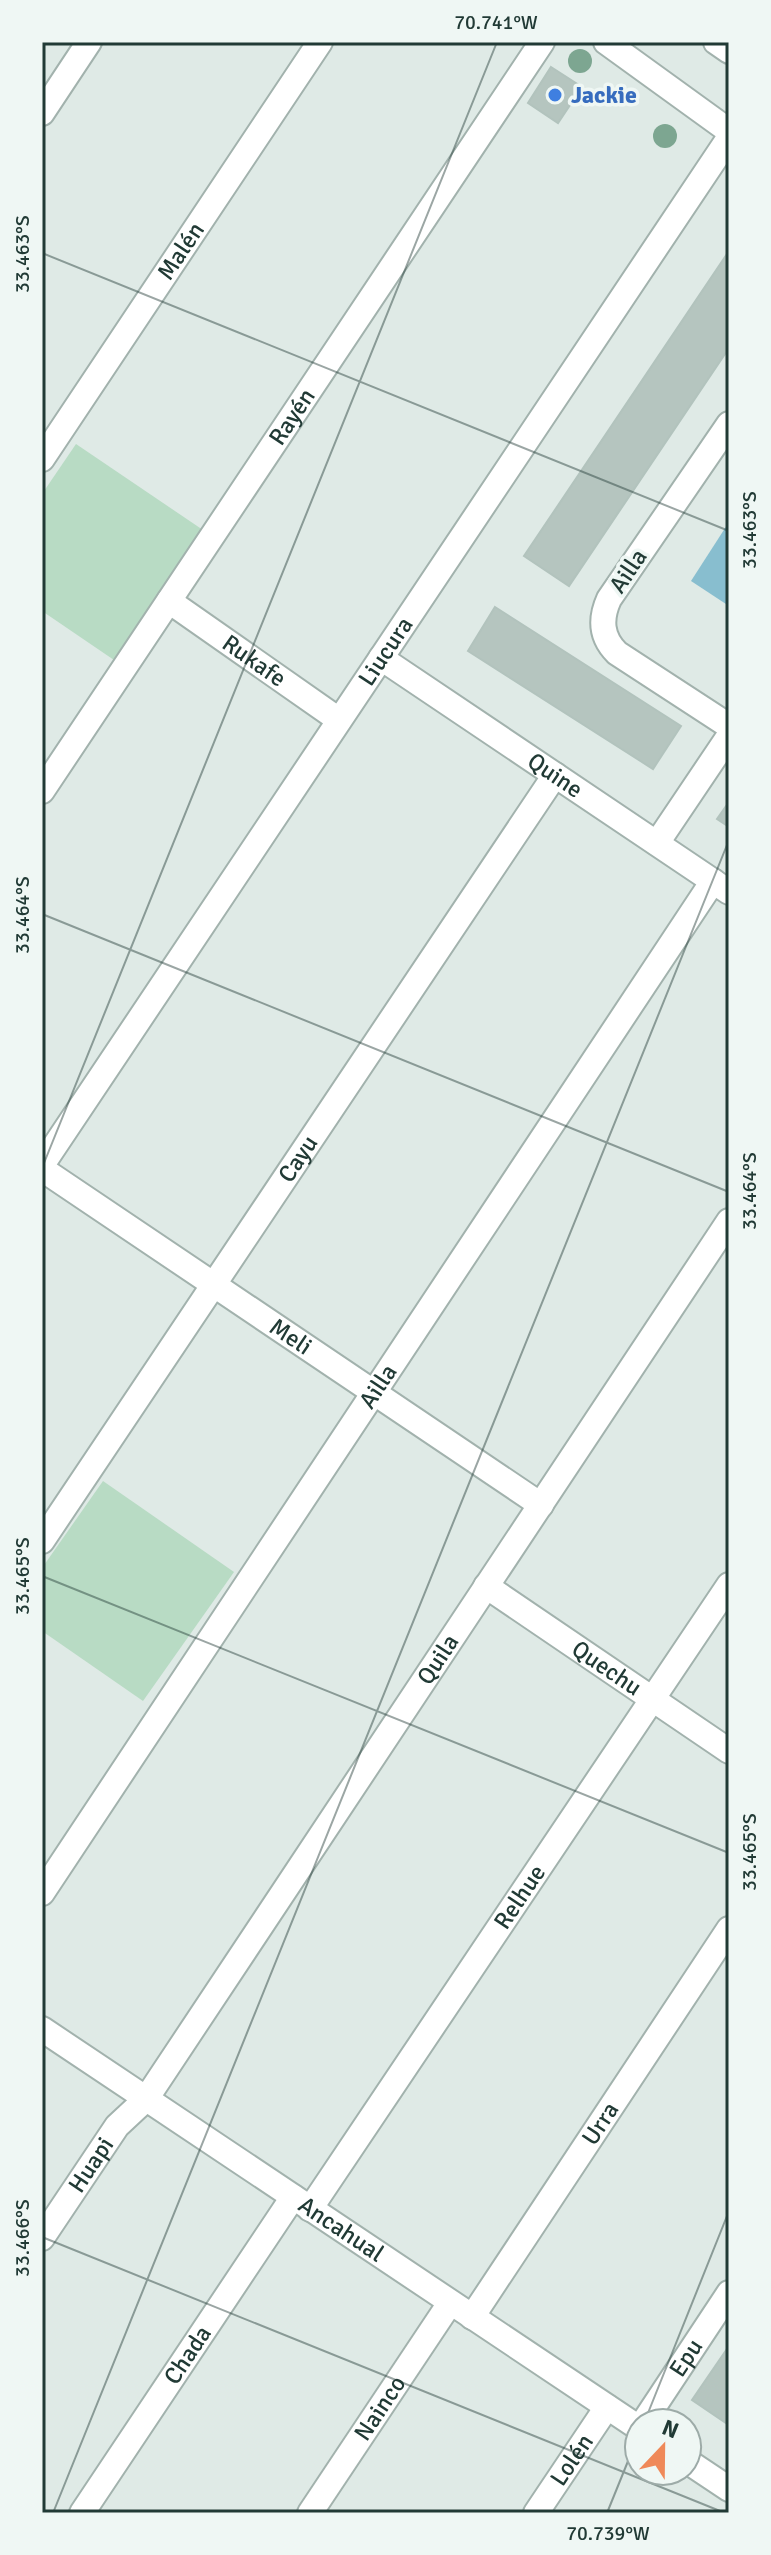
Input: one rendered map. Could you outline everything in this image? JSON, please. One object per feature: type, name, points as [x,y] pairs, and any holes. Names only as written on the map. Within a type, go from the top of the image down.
[{"type":"street","points":[[42,113],[89,42]]},
{"type":"street","name":"Malén","points":[[42,459],[320,42]]},
{"type":"street","name":"Rayén","points":[[42,791],[542,42]]},
{"type":"street","points":[[606,42],[729,131]]},
{"type":"street","points":[[716,42],[729,51]]},
{"type":"street","name":"Liucura","points":[[42,1167],[729,138]]},
{"type":"street","name":"Ailla","points":[[729,424],[609,599],[603,620],[606,636],[617,653],[729,726]]},
{"type":"street","name":"Rukafe","points":[[169,601],[339,720]]},
{"type":"street","name":"Quine","points":[[381,658],[721,886]]},
{"type":"street","points":[[657,843],[729,736]]},
{"type":"street","name":"Cayu","points":[[42,1541],[555,775]]},
{"type":"street","name":"Ailla","points":[[42,1893],[374,1393],[721,886]]},
{"type":"street","name":"Meli","points":[[42,1167],[541,1505]]},
{"type":"street","name":"Quila","points":[[146,2099],[729,1221]]},
{"type":"street","name":"Relhue","points":[[301,2203],[729,1585]]},
{"type":"street","name":"Quechu","points":[[486,1586],[729,1751]]},
{"type":"street","name":"Urra","points":[[472,2317],[729,1929]]},
{"type":"street","name":"Ancahual","points":[[42,2029],[623,2418]]},
{"type":"street","name":"Huapi","points":[[42,2238],[117,2126],[146,2099]]},
{"type":"street","name":"Chada","points":[[82,2513],[301,2203]]},
{"type":"street","name":"Epu","points":[[654,2407],[729,2293]]},
{"type":"street","name":"Nainco","points":[[310,2513],[450,2303]]},
{"type":"street","name":"Lolén","points":[[536,2513],[607,2407]]},
{"type":"street","points":[[703,2472],[729,2489]]},
{"type":"green space","points":[[76,444],[203,530],[114,660],[42,611],[42,494]]},
{"type":"green space","points":[[103,1481],[234,1572],[143,1701],[42,1631],[42,1568]]},
{"type":"water","points":[[729,522],[729,606],[691,581]]},
{"type":"building","name":"Jackie","points":[[551,67],[582,87],[558,123],[528,103]]},
{"type":"building","points":[[729,251],[729,348],[569,586],[524,556]]},
{"type":"building","points":[[495,607],[681,726],[653,769],[468,651]]},
{"type":"building","points":[[729,802],[729,827],[717,819]]},
{"type":"building","points":[[729,2346],[729,2425],[692,2400]]},
{"type":"place","name":"Jackie","points":[[555,95]]}]
